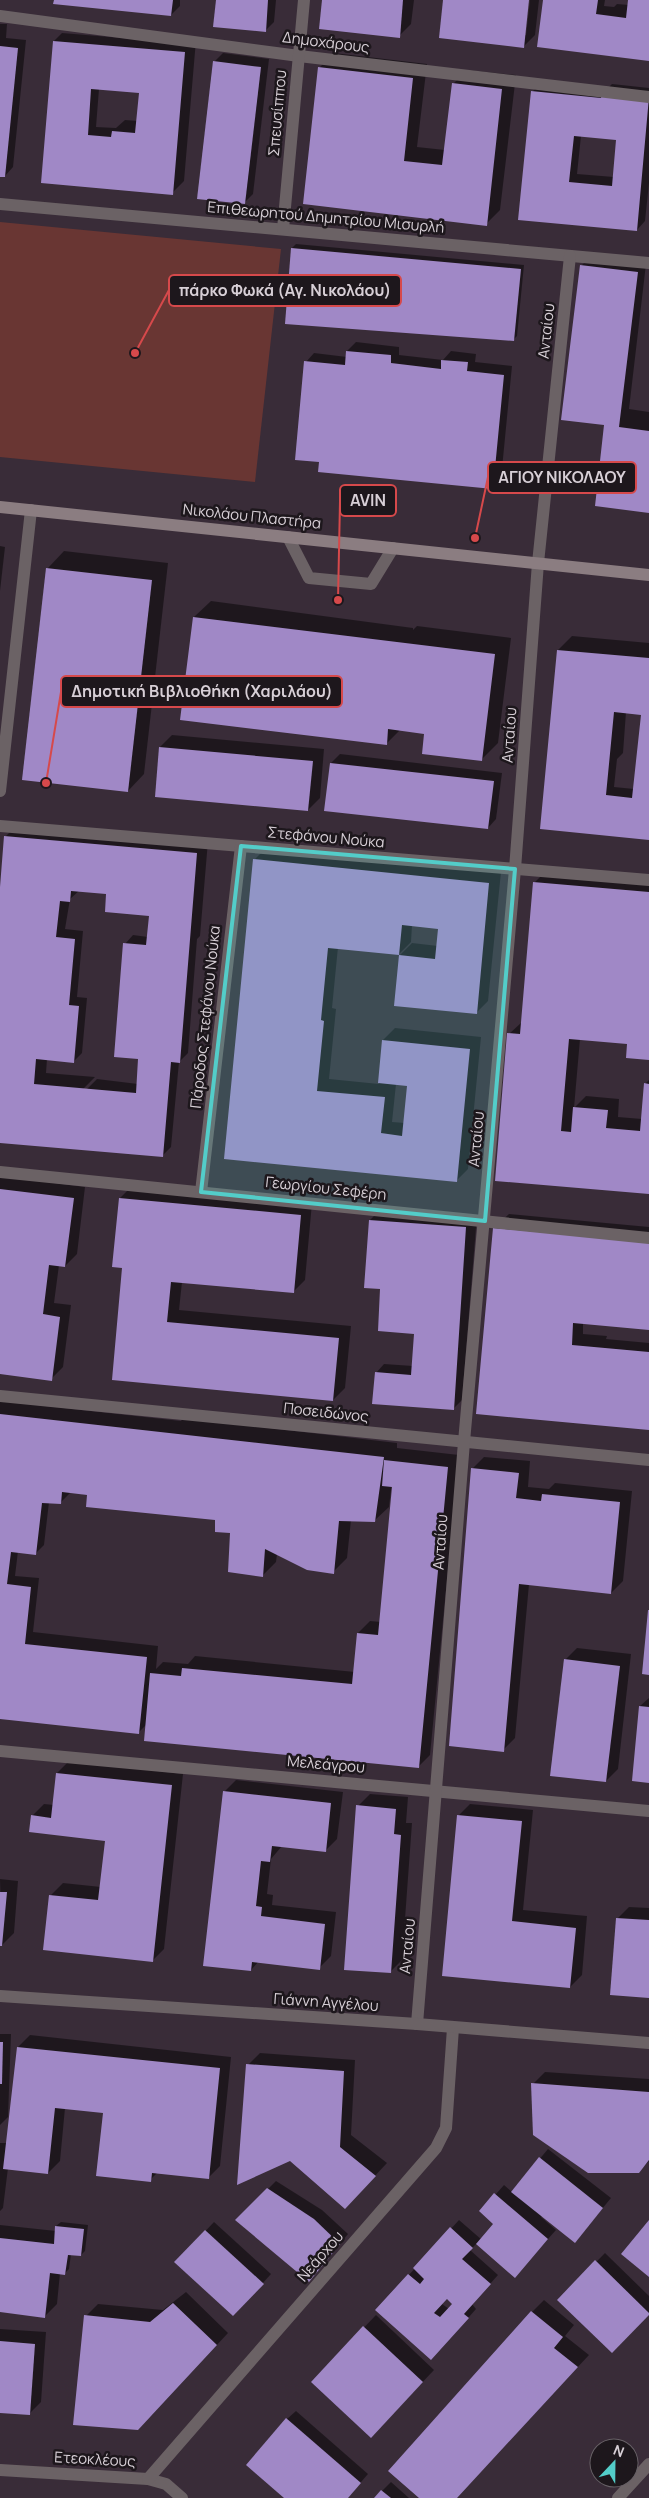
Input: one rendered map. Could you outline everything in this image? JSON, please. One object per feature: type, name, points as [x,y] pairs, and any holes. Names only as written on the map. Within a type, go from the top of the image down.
[{"type":"main road","name":"Νικολάου Πλαστήρα","points":[[0,507],[649,575]]},
{"type":"street","name":"Σπευσίππου","points":[[283,229],[304,0]]},
{"type":"street","name":"Δημοχάρους","points":[[0,16],[299,56],[649,97]]},
{"type":"street","name":"Επιθεωρητού Δημητρίου Μισυρλή","points":[[0,204],[649,263]]},
{"type":"street","name":"Ανταίου","points":[[417,2024],[464,1442],[515,869],[538,563],[570,256]]},
{"type":"street","points":[[0,791],[31,510]]},
{"type":"street","points":[[288,536],[309,578],[371,584],[393,548]]},
{"type":"street","name":"Στεφάνου Νούκα","points":[[0,826],[649,880]]},
{"type":"street","name":"Πάροδος Στεφάνου Νούκα","points":[[201,1192],[241,846]]},
{"type":"street","name":"Γεωργίου Σεφέρη","points":[[0,1172],[649,1238]]},
{"type":"street","name":"Ποσειδώνος","points":[[0,1396],[649,1460]]},
{"type":"street","name":"Μελεάγρου","points":[[0,1752],[437,1790],[649,1811]]},
{"type":"street","name":"Γιάννη Αγγέλου","points":[[0,1996],[417,2024],[649,2043]]},
{"type":"street","name":"Νεάρχου","points":[[148,2479],[436,2148],[446,2128],[453,2028]]},
{"type":"street","points":[[618,2498],[649,2464]]},
{"type":"street","name":"Ετεοκλέους","points":[[0,2470],[148,2479],[166,2484],[182,2498]]},
{"type":"highlighted area","points":[[241,846],[515,869],[485,1221],[201,1192]]},
{"type":"shaded area","points":[[0,222],[281,249],[255,482],[0,457]]},
{"type":"building","points":[[54,0],[173,0],[171,16],[53,4]]},
{"type":"building","points":[[216,0],[268,0],[266,32],[213,27]]},
{"type":"building","points":[[322,0],[403,0],[400,38],[319,29]]},
{"type":"building","points":[[443,0],[529,0],[524,48],[439,38]]},
{"type":"building","points":[[543,0],[598,0],[596,14],[626,18],[628,0],[649,0],[649,61],[537,47]]},
{"type":"building","points":[[53,41],[185,52],[173,195],[41,183]],"holes":[[[91,89],[139,93],[135,133],[112,131],[111,137],[88,135]]]},
{"type":"building","points":[[0,46],[18,48],[5,177],[0,177]]},
{"type":"building","points":[[213,61],[261,67],[245,204],[197,199]]},
{"type":"building","points":[[318,67],[413,78],[404,161],[442,165],[452,83],[502,89],[487,226],[303,204]]},
{"type":"building","points":[[531,91],[601,98],[602,92],[649,97],[637,231],[518,220]],"holes":[[[574,136],[616,140],[612,186],[569,182]]]},
{"type":"building","points":[[291,248],[521,269],[514,341],[285,324]]},
{"type":"building","points":[[580,265],[638,272],[619,427],[649,431],[649,513],[595,506],[604,425],[561,420]]},
{"type":"building","points":[[346,351],[391,355],[391,363],[441,369],[441,360],[468,362],[467,371],[504,375],[493,489],[318,472],[319,462],[295,460],[304,361],[345,365]]},
{"type":"building","points":[[46,568],[152,580],[128,792],[22,780]]},
{"type":"building","points":[[193,617],[495,654],[482,761],[422,754],[424,734],[388,729],[387,745],[180,720]]},
{"type":"building","points":[[557,650],[649,658],[649,840],[540,829]],"holes":[[[614,712],[641,715],[632,798],[606,795]]]},
{"type":"building","points":[[159,747],[313,761],[308,811],[155,797]]},
{"type":"building","points":[[330,763],[494,781],[488,829],[324,811]]},
{"type":"building","points":[[4,836],[197,853],[180,1063],[171,1062],[163,1157],[0,1143],[0,887]],"holes":[[[71,891],[106,894],[105,912],[149,916],[146,945],[123,943],[114,1057],[138,1059],[136,1093],[34,1084],[36,1059],[74,1063],[79,1006],[69,1005],[75,939],[56,937],[60,901],[70,902]]]},
{"type":"building","points":[[253,859],[489,883],[477,1014],[394,1006],[399,955],[328,948],[321,1020],[324,1021],[317,1091],[385,1097],[381,1133],[402,1136],[407,1086],[378,1083],[382,1040],[470,1049],[457,1182],[224,1159]],"holes":[[[402,925],[438,929],[435,959],[399,955]]]},
{"type":"building","points":[[533,882],[649,892],[649,1060],[626,1058],[627,1044],[569,1039],[561,1131],[571,1132],[573,1107],[608,1110],[606,1128],[640,1131],[644,1083],[649,1084],[649,1194],[495,1181],[507,1033],[520,1034]]},
{"type":"building","points":[[0,1189],[74,1198],[65,1267],[49,1265],[43,1314],[60,1317],[52,1381],[0,1374]]},
{"type":"building","points":[[119,1198],[301,1215],[294,1293],[171,1282],[167,1322],[339,1338],[333,1401],[112,1380],[122,1268],[112,1267]]},
{"type":"building","points":[[369,1220],[466,1227],[454,1410],[372,1404],[375,1372],[411,1375],[414,1334],[378,1331],[380,1289],[364,1288]]},
{"type":"building","points":[[493,1228],[649,1242],[649,1330],[573,1323],[572,1345],[649,1352],[649,1430],[476,1414]]},
{"type":"building","points":[[0,1414],[384,1457],[375,1522],[339,1521],[334,1574],[307,1570],[265,1549],[263,1577],[228,1572],[230,1533],[215,1532],[215,1520],[86,1507],[87,1495],[62,1492],[61,1504],[42,1503],[36,1555],[11,1552],[7,1584],[31,1587],[25,1644],[147,1657],[139,1734],[0,1719]]},
{"type":"building","points":[[384,1460],[448,1467],[419,1768],[144,1741],[150,1673],[181,1676],[182,1668],[352,1684],[357,1633],[378,1635],[392,1487],[382,1486]]},
{"type":"building","points":[[471,1468],[519,1473],[516,1498],[541,1501],[542,1494],[620,1502],[611,1594],[519,1584],[504,1752],[449,1746]]},
{"type":"building","points":[[649,1610],[649,1675],[642,1674]]},
{"type":"building","points":[[564,1659],[620,1666],[606,1782],[550,1776]]},
{"type":"building","points":[[639,1706],[649,1707],[649,1783],[632,1781]]},
{"type":"building","points":[[56,1773],[172,1785],[153,1962],[43,1950],[49,1895],[98,1900],[105,1841],[29,1832],[31,1815],[51,1818]]},
{"type":"building","points":[[223,1791],[331,1803],[326,1852],[272,1846],[270,1862],[261,1861],[256,1906],[262,1907],[261,1916],[325,1924],[320,1970],[252,1962],[251,1971],[203,1966]]},
{"type":"building","points":[[356,1805],[396,1809],[394,1834],[401,1835],[391,1973],[344,1970]]},
{"type":"building","points":[[457,1815],[522,1821],[512,1921],[576,1928],[570,1988],[442,1976]]},
{"type":"building","points":[[0,1892],[7,1892],[2,1946],[0,1946]]},
{"type":"building","points":[[616,1918],[649,1920],[649,1998],[610,1995]]},
{"type":"building","points":[[0,2042],[3,2042],[2,2084],[0,2084]]},
{"type":"building","points":[[17,2047],[220,2068],[209,2179],[152,2173],[151,2182],[96,2176],[103,2113],[55,2108],[48,2174],[3,2169]]},
{"type":"building","points":[[246,2064],[344,2071],[340,2147],[376,2176],[345,2209],[290,2161],[237,2185]]},
{"type":"building","points":[[531,2083],[649,2092],[649,2160],[639,2173],[588,2173],[533,2135]]},
{"type":"building","points":[[539,2157],[603,2208],[575,2243],[511,2192]]},
{"type":"building","points":[[267,2188],[314,2219],[340,2244],[309,2282],[235,2220]]},
{"type":"building","points":[[494,2193],[548,2239],[515,2278],[476,2244],[493,2224],[479,2211]]},
{"type":"building","points":[[649,2220],[649,2277],[621,2254]]},
{"type":"building","points":[[55,2226],[84,2229],[81,2256],[68,2255],[65,2275],[50,2273],[45,2318],[0,2312],[0,2238],[54,2244]]},
{"type":"building","points":[[450,2227],[473,2248],[462,2259],[491,2284],[464,2314],[469,2318],[431,2360],[375,2310],[408,2274],[420,2284],[424,2279],[413,2268]],"holes":[[[447,2299],[452,2304],[440,2317],[434,2313]]]},
{"type":"building","points":[[205,2230],[264,2284],[233,2316],[174,2262]]},
{"type":"building","points":[[595,2260],[649,2313],[612,2353],[557,2300]]},
{"type":"building","points":[[173,2303],[217,2345],[138,2430],[73,2425],[84,2315],[150,2322]]},
{"type":"building","points":[[531,2311],[563,2337],[554,2348],[578,2367],[457,2498],[419,2498],[388,2471]]},
{"type":"building","points":[[363,2326],[423,2382],[371,2438],[311,2382]]},
{"type":"building","points":[[0,2341],[35,2344],[30,2415],[0,2413]]},
{"type":"building","points":[[286,2418],[361,2483],[348,2498],[284,2498],[246,2465]]},
{"type":"building","points":[[381,2490],[391,2498],[374,2498]]},
{"type":"place","name":"πάρκο Φωκά (Αγ. Νικολάου)","points":[[135,353]]},
{"type":"place","name":"ΑΓΙΟΥ ΝΙΚΟΛΑΟΥ","points":[[475,538]]},
{"type":"place","name":"AVIN","points":[[338,600]]},
{"type":"place","name":"Δημοτική Βιβλιοθήκη (Χαριλάου)","points":[[46,783]]}]
